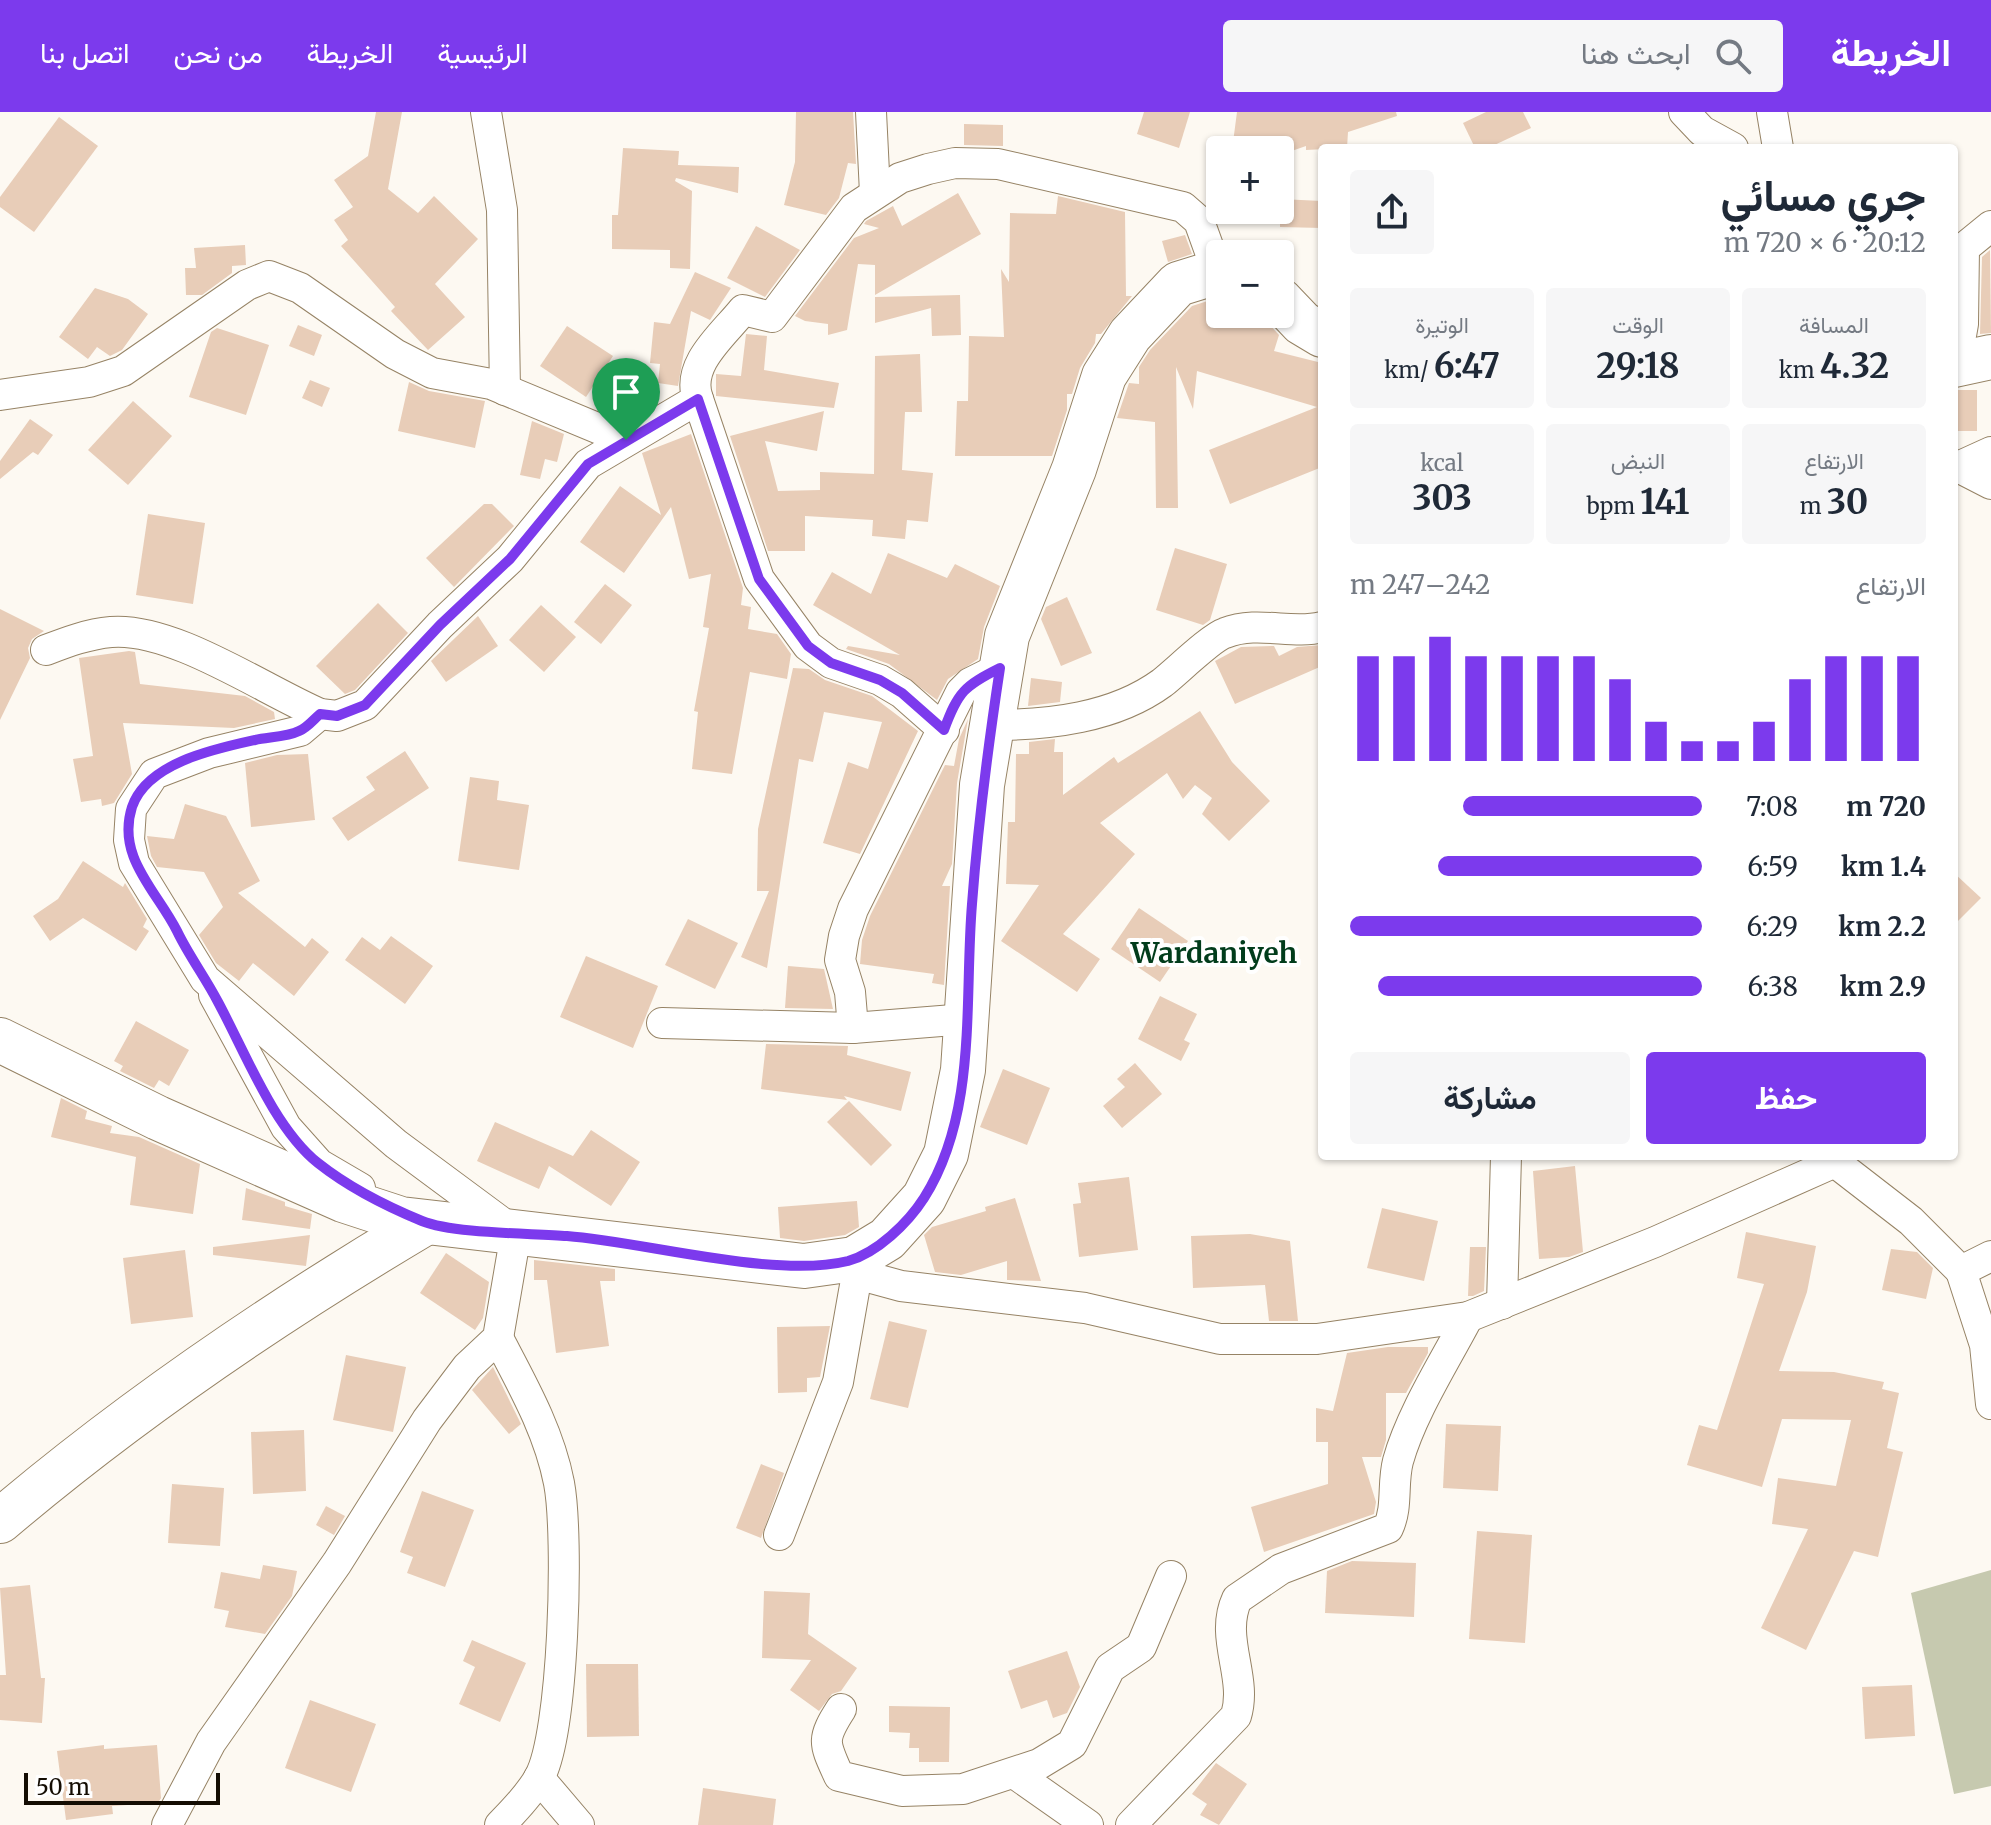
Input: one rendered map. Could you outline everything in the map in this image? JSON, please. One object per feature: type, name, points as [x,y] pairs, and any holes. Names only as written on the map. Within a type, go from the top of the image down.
[{"type":"street","points":[[486,112],[502,210],[505,390]]},
{"type":"street","points":[[871,112],[875,193]]},
{"type":"street","points":[[1684,112],[1702,131],[1726,144]]},
{"type":"street","points":[[1772,112],[1777,144]]},
{"type":"street","points":[[944,730],[902,693],[880,680],[831,663],[808,646],[759,579],[693,388],[699,365],[743,310],[772,317],[854,208],[900,178],[955,163],[1020,168],[1183,207],[1199,221],[1207,240]]},
{"type":"street","points":[[1967,362],[1963,324],[1964,248],[1991,226]]},
{"type":"street","points":[[779,1535],[838,1382],[856,1267],[908,1218],[924,1198],[946,1154],[963,1070],[982,785],[1007,636],[1074,469],[1104,376],[1130,335],[1178,284],[1206,275]]},
{"type":"street","points":[[0,395],[89,382],[123,371],[210,309],[269,276],[300,288],[415,366],[505,390],[626,440]]},
{"type":"street","points":[[1294,315],[1318,333]]},
{"type":"street","points":[[46,650],[89,636],[114,632],[142,635],[188,649],[320,714],[337,716],[365,705],[440,625],[510,559],[548,517],[577,475],[600,455],[698,399]]},
{"type":"street","points":[[1958,465],[1991,452]]},
{"type":"street","points":[[1958,467],[1991,484]]},
{"type":"street","points":[[991,725],[1028,725],[1084,717],[1145,696],[1223,633],[1275,625],[1307,631],[1318,628]]},
{"type":"street","points":[[853,1028],[850,992],[840,960],[853,909],[961,692],[970,683],[1000,668]]},
{"type":"street","points":[[320,714],[300,731],[209,753],[154,774],[131,809],[129,840],[134,863],[205,979],[286,1127],[301,1147],[340,1178],[425,1223]]},
{"type":"street","points":[[205,979],[396,1144],[516,1233]]},
{"type":"street","points":[[662,1023],[853,1028],[966,1019]]},
{"type":"street","points":[[0,1040],[158,1118],[374,1212],[425,1223],[571,1236],[804,1266],[856,1267],[901,1286],[1085,1308],[1220,1339],[1317,1339],[1468,1317],[1724,1213],[1828,1160]]},
{"type":"street","points":[[1502,1304],[1506,1160]]},
{"type":"street","points":[[1831,1160],[1911,1221],[1961,1271],[1988,1346],[1991,1404]]},
{"type":"street","points":[[0,1521],[167,1388],[293,1302],[425,1223]]},
{"type":"street","points":[[167,1825],[211,1742],[337,1563],[427,1420],[467,1367],[498,1338],[516,1233]]},
{"type":"street","points":[[1961,1271],[1991,1256]]},
{"type":"street","points":[[1131,1825],[1236,1716],[1240,1702],[1229,1627],[1237,1599],[1281,1569],[1388,1528],[1394,1516],[1395,1478],[1402,1448],[1468,1317]]},
{"type":"street","points":[[498,1338],[531,1401],[549,1449],[561,1501],[560,1669],[554,1718],[539,1778],[500,1825]]},
{"type":"street","points":[[841,1709],[825,1733],[825,1744],[839,1776],[902,1791],[963,1789],[1039,1764],[1072,1744],[1110,1668],[1141,1647],[1171,1576]]},
{"type":"street","points":[[1014,1773],[1088,1825]]},
{"type":"street","points":[[539,1778],[579,1825]]},
{"type":"green space","points":[[1991,1570],[1991,1786],[1954,1794],[1911,1593]]},
{"type":"building","points":[[376,112],[402,112],[388,189],[418,213],[434,196],[478,239],[435,284],[465,317],[428,350],[391,311],[395,307],[341,246],[348,240],[334,220],[353,207],[334,180],[368,156]]},
{"type":"building","points":[[796,112],[853,112],[856,164],[848,163],[839,198],[826,215],[784,205],[795,162]]},
{"type":"building","points":[[1144,112],[1190,112],[1179,148],[1137,134]]},
{"type":"building","points":[[1237,112],[1396,112],[1397,116],[1348,132],[1347,144],[1318,144],[1318,149],[1306,150],[1306,146],[1294,150],[1294,136],[1234,136]]},
{"type":"building","points":[[1486,112],[1523,112],[1531,128],[1497,144],[1473,144],[1463,123]]},
{"type":"building","points":[[59,117],[98,146],[34,232],[0,207],[0,197]]},
{"type":"building","points":[[964,124],[1003,125],[1003,146],[964,145]]},
{"type":"building","points":[[623,148],[679,151],[678,165],[739,167],[738,193],[676,178],[675,181],[692,191],[690,269],[670,268],[670,250],[612,249],[612,215],[618,215]]},
{"type":"building","points":[[958,193],[981,234],[875,295],[875,265],[858,264],[847,330],[828,335],[828,324],[805,321],[795,316],[854,238],[879,228],[864,224],[866,221],[893,206],[902,226]]},
{"type":"building","points":[[1058,196],[1125,212],[1126,296],[1132,296],[1101,334],[1096,334],[1095,343],[1080,368],[1072,394],[1067,394],[1067,410],[1052,456],[955,456],[957,401],[968,401],[969,336],[1004,337],[1001,269],[1009,282],[1010,213],[1056,214]]},
{"type":"building","points":[[1294,200],[1318,201],[1318,228],[1280,227],[1280,224],[1294,224]]},
{"type":"building","points":[[756,226],[800,250],[765,297],[727,278]]},
{"type":"building","points":[[1185,235],[1192,254],[1168,262],[1162,241]]},
{"type":"building","points":[[245,245],[246,265],[232,266],[232,273],[202,295],[186,295],[185,268],[196,268],[194,248]]},
{"type":"building","points":[[1990,250],[1991,333],[1980,334],[1982,257]]},
{"type":"building","points":[[695,272],[731,288],[710,320],[691,311],[678,386],[658,383],[660,364],[650,363],[654,322],[670,324]]},
{"type":"building","points":[[95,288],[128,299],[148,314],[122,350],[110,356],[97,347],[88,359],[59,337]]},
{"type":"building","points":[[960,295],[961,335],[932,336],[931,308],[875,323],[875,297]]},
{"type":"building","points":[[1206,302],[1206,328],[1273,328],[1279,335],[1274,351],[1318,362],[1318,469],[1230,504],[1209,450],[1317,407],[1197,371],[1193,409],[1176,367],[1178,508],[1156,508],[1155,422],[1117,418],[1129,383],[1139,384],[1139,367],[1150,350],[1192,306]]},
{"type":"building","points":[[298,325],[322,335],[314,356],[289,346]]},
{"type":"building","points":[[567,326],[613,356],[586,397],[540,366]]},
{"type":"building","points":[[217,328],[269,345],[246,415],[189,397],[211,332]]},
{"type":"building","points":[[746,334],[767,336],[764,370],[839,383],[834,408],[716,396],[716,374],[741,376]]},
{"type":"building","points":[[920,354],[922,412],[905,412],[902,470],[933,473],[928,522],[907,520],[905,539],[872,536],[873,520],[805,516],[805,551],[768,551],[730,436],[824,411],[817,451],[765,441],[778,491],[820,490],[820,472],[874,474],[875,356]]},
{"type":"building","points":[[310,380],[330,388],[322,407],[302,398]]},
{"type":"building","points":[[409,382],[429,391],[485,401],[475,448],[398,431]]},
{"type":"building","points":[[1958,390],[1977,390],[1977,431],[1958,431]]},
{"type":"building","points":[[133,401],[172,436],[128,485],[88,450]]},
{"type":"building","points":[[30,419],[53,435],[38,455],[33,452],[0,479],[0,461]]},
{"type":"building","points":[[532,421],[564,434],[557,462],[545,459],[540,479],[520,475]]},
{"type":"building","points":[[691,434],[743,588],[741,605],[751,607],[748,629],[777,634],[791,654],[787,679],[750,672],[732,774],[692,769],[698,712],[694,711],[709,628],[703,627],[711,574],[689,579],[671,507],[624,573],[580,542],[620,486],[661,515],[642,453]]},
{"type":"building","points":[[484,504],[492,504],[514,526],[454,587],[426,558]]},
{"type":"building","points":[[148,514],[205,523],[193,604],[136,595]]},
{"type":"building","points":[[1175,548],[1227,564],[1210,620],[1203,625],[1156,610]]},
{"type":"building","points":[[888,553],[947,578],[955,564],[1000,586],[984,627],[978,659],[948,679],[937,700],[889,664],[846,649],[848,646],[900,655],[813,605],[832,572],[871,594]]},
{"type":"building","points":[[605,584],[632,605],[601,644],[574,622]]},
{"type":"building","points":[[1067,597],[1092,653],[1061,666],[1041,619],[1046,607]]},
{"type":"building","points":[[378,603],[408,633],[355,690],[345,694],[316,666]]},
{"type":"building","points":[[541,605],[576,637],[544,672],[509,640]]},
{"type":"building","points":[[0,609],[44,631],[32,639],[28,648],[30,658],[0,720]]},
{"type":"building","points":[[478,616],[498,646],[446,682],[431,661]]},
{"type":"building","points":[[1318,645],[1318,668],[1235,704],[1215,661],[1241,647],[1274,646],[1279,656],[1297,647]]},
{"type":"building","points":[[135,652],[140,684],[245,696],[274,712],[275,719],[234,728],[123,723],[132,774],[114,803],[102,806],[101,799],[81,802],[73,759],[93,756],[79,658]]},
{"type":"building","points":[[793,668],[809,669],[825,680],[872,696],[918,731],[860,854],[823,843],[848,762],[868,769],[882,722],[824,712],[813,762],[799,759],[767,968],[741,957],[769,891],[757,891],[758,829]]},
{"type":"building","points":[[1031,678],[1062,682],[1060,702],[1028,706]]},
{"type":"building","points":[[1200,711],[1232,762],[1270,801],[1229,841],[1202,814],[1212,798],[1195,785],[1183,799],[1167,773],[1100,823],[1135,854],[1063,934],[1100,959],[1077,992],[1001,941],[1039,885],[1006,884],[1008,822],[1015,822],[1016,754],[1029,754],[1029,742],[1055,739],[1054,752],[1063,752],[1063,795],[1114,757],[1118,763]]},
{"type":"building","points":[[968,719],[957,783],[952,864],[942,886],[950,886],[944,985],[932,983],[934,974],[860,964],[862,940],[870,916],[945,765],[954,766],[959,739]]},
{"type":"building","points":[[405,751],[429,788],[348,841],[332,818],[375,790],[366,777]]},
{"type":"building","points":[[308,754],[315,820],[251,827],[245,763],[277,755]]},
{"type":"building","points":[[470,777],[499,781],[497,800],[529,805],[519,870],[458,861]]},
{"type":"building","points":[[185,804],[226,816],[260,881],[238,893],[305,947],[312,938],[329,952],[294,996],[253,963],[239,981],[216,963],[199,935],[223,907],[204,872],[157,867],[147,836],[174,839]]},
{"type":"building","points":[[83,861],[123,887],[125,883],[147,919],[143,927],[149,931],[136,951],[83,918],[50,941],[33,916],[58,899]]},
{"type":"building","points":[[1958,877],[1981,898],[1958,921]]},
{"type":"building","points":[[1139,908],[1188,941],[1160,982],[1111,949]]},
{"type":"building","points":[[688,919],[738,943],[715,989],[665,965]]},
{"type":"building","points":[[391,936],[433,966],[405,1004],[345,960],[362,937],[380,950]]},
{"type":"building","points":[[586,956],[658,986],[633,1048],[560,1017]]},
{"type":"building","points":[[788,966],[824,969],[833,1009],[785,1008]]},
{"type":"building","points":[[1160,996],[1197,1014],[1184,1040],[1190,1043],[1181,1061],[1138,1039]]},
{"type":"building","points":[[136,1021],[189,1050],[169,1086],[159,1080],[154,1088],[120,1071],[123,1066],[114,1061]]},
{"type":"building","points":[[766,1044],[848,1046],[847,1055],[911,1072],[901,1111],[844,1096],[847,1100],[761,1089]]},
{"type":"building","points":[[1135,1063],[1162,1094],[1122,1128],[1103,1106],[1125,1087],[1117,1079]]},
{"type":"building","points":[[1003,1069],[1050,1088],[1027,1145],[980,1127]]},
{"type":"building","points":[[61,1098],[87,1111],[85,1119],[112,1126],[110,1133],[139,1137],[200,1164],[193,1214],[130,1205],[136,1157],[51,1137]]},
{"type":"building","points":[[849,1101],[892,1145],[871,1166],[827,1122]]},
{"type":"building","points":[[495,1122],[573,1156],[591,1130],[640,1162],[611,1206],[549,1166],[539,1189],[477,1161]]},
{"type":"building","points":[[1575,1166],[1583,1252],[1569,1257],[1539,1259],[1533,1171]]},
{"type":"building","points":[[1129,1177],[1138,1250],[1079,1257],[1073,1204],[1081,1203],[1078,1183]]},
{"type":"building","points":[[246,1188],[285,1202],[285,1206],[312,1214],[310,1229],[242,1220]]},
{"type":"building","points":[[1015,1198],[1041,1281],[1007,1280],[1007,1261],[961,1275],[935,1272],[924,1235],[932,1227],[986,1211],[985,1207]]},
{"type":"building","points":[[857,1201],[859,1227],[845,1235],[804,1241],[780,1238],[778,1207]]},
{"type":"building","points":[[1382,1208],[1438,1221],[1424,1281],[1367,1268]]},
{"type":"building","points":[[1746,1232],[1816,1246],[1807,1292],[1779,1371],[1834,1372],[1884,1382],[1882,1389],[1899,1393],[1887,1448],[1903,1452],[1878,1557],[1854,1551],[1806,1650],[1761,1628],[1808,1529],[1772,1524],[1778,1478],[1836,1486],[1851,1420],[1782,1419],[1762,1487],[1687,1465],[1699,1425],[1717,1430],[1764,1284],[1737,1278]]},
{"type":"building","points":[[1250,1234],[1290,1241],[1298,1321],[1269,1321],[1265,1285],[1193,1288],[1191,1236]]},
{"type":"building","points":[[310,1235],[306,1266],[213,1255],[213,1247]]},
{"type":"building","points":[[1470,1247],[1486,1247],[1484,1291],[1473,1296],[1468,1296]]},
{"type":"building","points":[[1891,1249],[1917,1252],[1933,1268],[1926,1299],[1882,1290]]},
{"type":"building","points":[[185,1250],[193,1317],[131,1324],[123,1258]]},
{"type":"building","points":[[446,1253],[489,1282],[483,1318],[475,1330],[420,1293]]},
{"type":"building","points":[[534,1260],[615,1269],[615,1281],[600,1281],[609,1346],[556,1353],[547,1280],[534,1280]]},
{"type":"building","points":[[889,1321],[927,1330],[908,1408],[870,1399]]},
{"type":"building","points":[[830,1326],[820,1377],[807,1378],[807,1392],[778,1393],[777,1327]]},
{"type":"building","points":[[1388,1347],[1428,1347],[1428,1353],[1406,1393],[1386,1393],[1386,1440],[1381,1457],[1362,1457],[1376,1502],[1374,1514],[1264,1552],[1251,1507],[1328,1484],[1328,1442],[1316,1442],[1316,1408],[1333,1411],[1347,1353]]},
{"type":"building","points":[[346,1355],[406,1367],[393,1432],[333,1420]]},
{"type":"building","points":[[493,1367],[521,1424],[509,1434],[472,1390]]},
{"type":"building","points":[[1446,1424],[1501,1426],[1498,1491],[1443,1488]]},
{"type":"building","points":[[304,1430],[306,1491],[253,1494],[251,1432]]},
{"type":"building","points":[[761,1464],[784,1473],[761,1538],[736,1528]]},
{"type":"building","points":[[172,1484],[224,1488],[220,1546],[168,1543]]},
{"type":"building","points":[[422,1491],[474,1510],[445,1587],[407,1573],[413,1557],[400,1552]]},
{"type":"building","points":[[326,1506],[345,1516],[334,1535],[316,1525]]},
{"type":"building","points":[[1477,1531],[1532,1535],[1525,1643],[1469,1639]]},
{"type":"building","points":[[1352,1561],[1416,1563],[1414,1617],[1325,1613],[1327,1571]]},
{"type":"building","points":[[263,1565],[297,1571],[292,1596],[265,1634],[225,1627],[229,1611],[214,1608],[221,1572],[260,1579]]},
{"type":"building","points":[[30,1585],[41,1678],[45,1678],[42,1723],[0,1720],[0,1675],[6,1675],[0,1588]]},
{"type":"building","points":[[764,1591],[810,1593],[808,1634],[857,1668],[841,1691],[832,1694],[819,1711],[790,1690],[811,1660],[762,1658]]},
{"type":"building","points":[[472,1640],[526,1663],[500,1722],[459,1704],[475,1667],[463,1661]]},
{"type":"building","points":[[1067,1651],[1080,1687],[1067,1713],[1053,1718],[1047,1700],[1021,1709],[1008,1671]]},
{"type":"building","points":[[586,1664],[638,1664],[639,1736],[587,1737]]},
{"type":"building","points":[[1912,1685],[1915,1736],[1865,1739],[1862,1687]]},
{"type":"building","points":[[310,1700],[376,1724],[351,1792],[285,1768]]},
{"type":"building","points":[[889,1706],[950,1707],[949,1762],[919,1762],[919,1748],[909,1748],[910,1733],[889,1732]]},
{"type":"building","points":[[104,1745],[104,1749],[157,1745],[161,1798],[158,1803],[112,1806],[113,1814],[66,1820],[57,1751]]},
{"type":"building","points":[[1216,1763],[1247,1784],[1219,1825],[1200,1815],[1207,1804],[1192,1794]]},
{"type":"building","points":[[703,1788],[776,1799],[773,1825],[698,1825]]},
{"type":"district","name":"Wardaniyeh","points":[[1214,953]]},
{"type":"route","points":[[698,399],[759,579],[808,646],[819,656],[844,669],[880,680],[902,693],[944,730],[961,692],[970,683],[1000,668],[982,785],[971,910],[963,1070],[953,1129],[946,1154],[924,1198],[887,1239],[854,1259],[804,1266],[571,1236],[425,1223],[340,1178],[301,1147],[286,1127],[170,918],[134,863],[129,840],[131,809],[154,774],[248,741],[300,731],[320,714],[337,716],[365,705],[440,625],[510,559],[548,517],[577,475],[600,455],[626,440],[698,399]]}]
